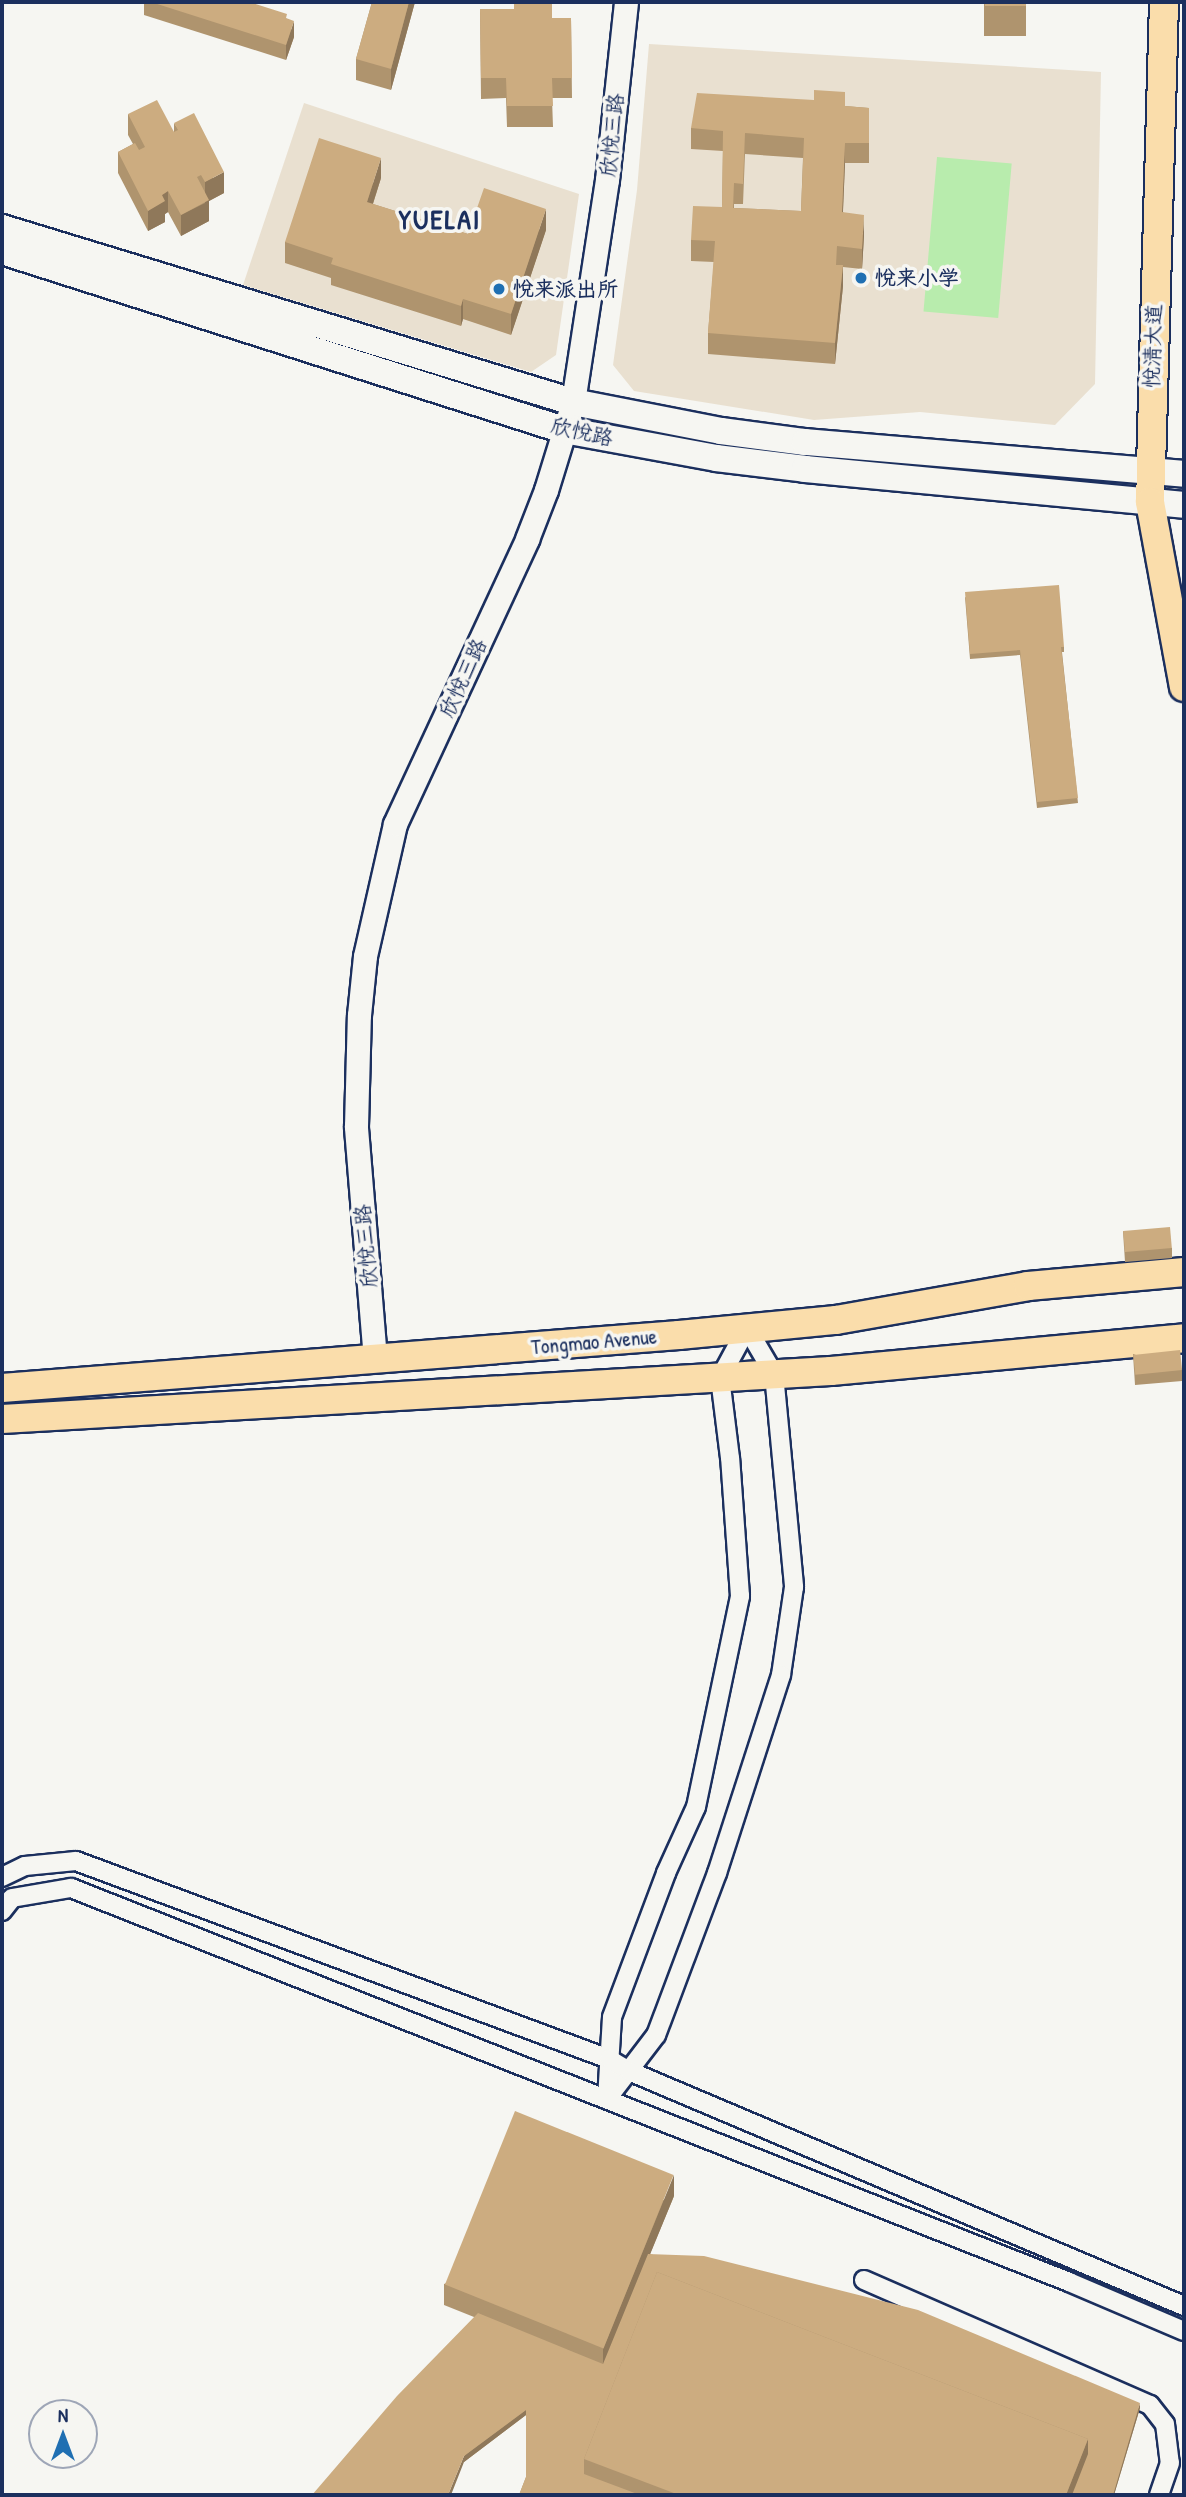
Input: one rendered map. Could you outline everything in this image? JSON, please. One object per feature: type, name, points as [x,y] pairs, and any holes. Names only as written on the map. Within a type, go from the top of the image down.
[{"type":"main road","name":"悦清大道","points":[[1164,2],[1149,470],[1150,502],[1184,687]]},
{"type":"main road","name":"欣悦路","points":[[2,228],[573,402],[721,431],[805,442],[1184,474]]},
{"type":"main road","name":"欣悦路","points":[[2,251],[564,430],[716,458],[806,470],[1184,505]]},
{"type":"main road","name":"Tongmao Avenue","points":[[2,1388],[836,1320],[1028,1286],[1184,1272]]},
{"type":"main road","name":"Tongmao Avenue","points":[[2,1419],[720,1378],[1184,1338]]},
{"type":"street","name":"欣悦三路","points":[[375,1359],[356,1126],[359,1015],[365,956],[395,824],[527,539],[546,490],[573,402],[607,180],[626,2]]},
{"type":"street","points":[[607,2099],[656,2035],[717,1872],[780,1675],[794,1587],[774,1374],[747,1328]]},
{"type":"street","points":[[607,2099],[612,2017],[666,1872],[696,1807],[740,1595],[730,1458],[720,1378],[747,1328]]},
{"type":"street","points":[[2,1877],[25,1866],[76,1861],[610,2059],[629,2071],[1184,2306]]},
{"type":"street","points":[[2,1911],[12,1898],[71,1888],[1069,2282],[1184,2331]]},
{"type":"street","points":[[864,2280],[1150,2405],[1165,2424],[1170,2463],[1159,2495]]},
{"type":"shaded area","name":"悦来小学","points":[[649,44],[1101,72],[1095,384],[1055,425],[920,412],[814,420],[634,391],[613,365],[637,190]]},
{"type":"shaded area","points":[[304,103],[579,194],[556,355],[531,372],[243,285]]},
{"type":"green space","points":[[937,157],[1012,164],[998,318],[923,311]]},
{"type":"building","points":[[151,2],[249,2],[287,14],[286,18],[294,21],[286,45]]},
{"type":"building","points":[[372,2],[409,2],[391,69],[356,59]]},
{"type":"building","points":[[514,2],[552,2],[552,18],[571,18],[572,78],[552,78],[553,106],[507,106],[506,78],[481,78],[480,9],[514,9]]},
{"type":"building","points":[[985,2],[1026,2],[1026,6],[985,6]]},
{"type":"building","points":[[814,90],[845,92],[845,106],[869,108],[869,143],[845,143],[842,212],[864,215],[862,249],[837,246],[836,265],[843,265],[835,343],[708,333],[715,241],[691,240],[693,206],[722,207],[723,131],[691,128],[697,93],[814,100]],"holes":[[[745,133],[804,138],[801,211],[733,208],[734,183],[743,184]]]},
{"type":"building","points":[[157,100],[174,132],[178,130],[174,123],[194,113],[224,172],[205,182],[201,175],[197,177],[209,200],[181,215],[168,191],[162,195],[165,201],[148,211],[118,152],[135,143],[139,150],[145,147],[128,114]]},
{"type":"building","points":[[319,138],[381,158],[367,202],[468,234],[484,188],[546,209],[511,314],[463,299],[461,306],[331,264],[333,258],[285,242]]},
{"type":"building","points":[[1059,585],[1064,647],[1061,647],[1078,798],[1037,802],[1020,650],[970,654],[965,592]]},
{"type":"building","points":[[1170,1227],[1172,1248],[1125,1252],[1123,1231]]},
{"type":"building","points":[[1180,1350],[1182,1370],[1135,1375],[1133,1355]]},
{"type":"building","points":[[515,2111],[674,2175],[603,2348],[445,2284]]},
{"type":"building","points":[[648,2254],[704,2256],[918,2310],[1140,2403],[1113,2495],[1072,2495],[1088,2454],[1088,2439],[657,2272],[584,2459],[584,2474],[640,2495],[519,2495],[526,2477],[526,2410],[464,2456],[448,2495],[312,2495],[397,2396],[478,2313],[603,2364]]},
{"type":"building","points":[[657,2272],[1088,2439],[1066,2495],[679,2495],[584,2459]]},
{"type":"place","name":"悦来小学","points":[[861,278]]},
{"type":"place","name":"悦来派出所","points":[[499,289]]},
{"type":"district","name":"YUELAI","points":[[440,219]]}]
